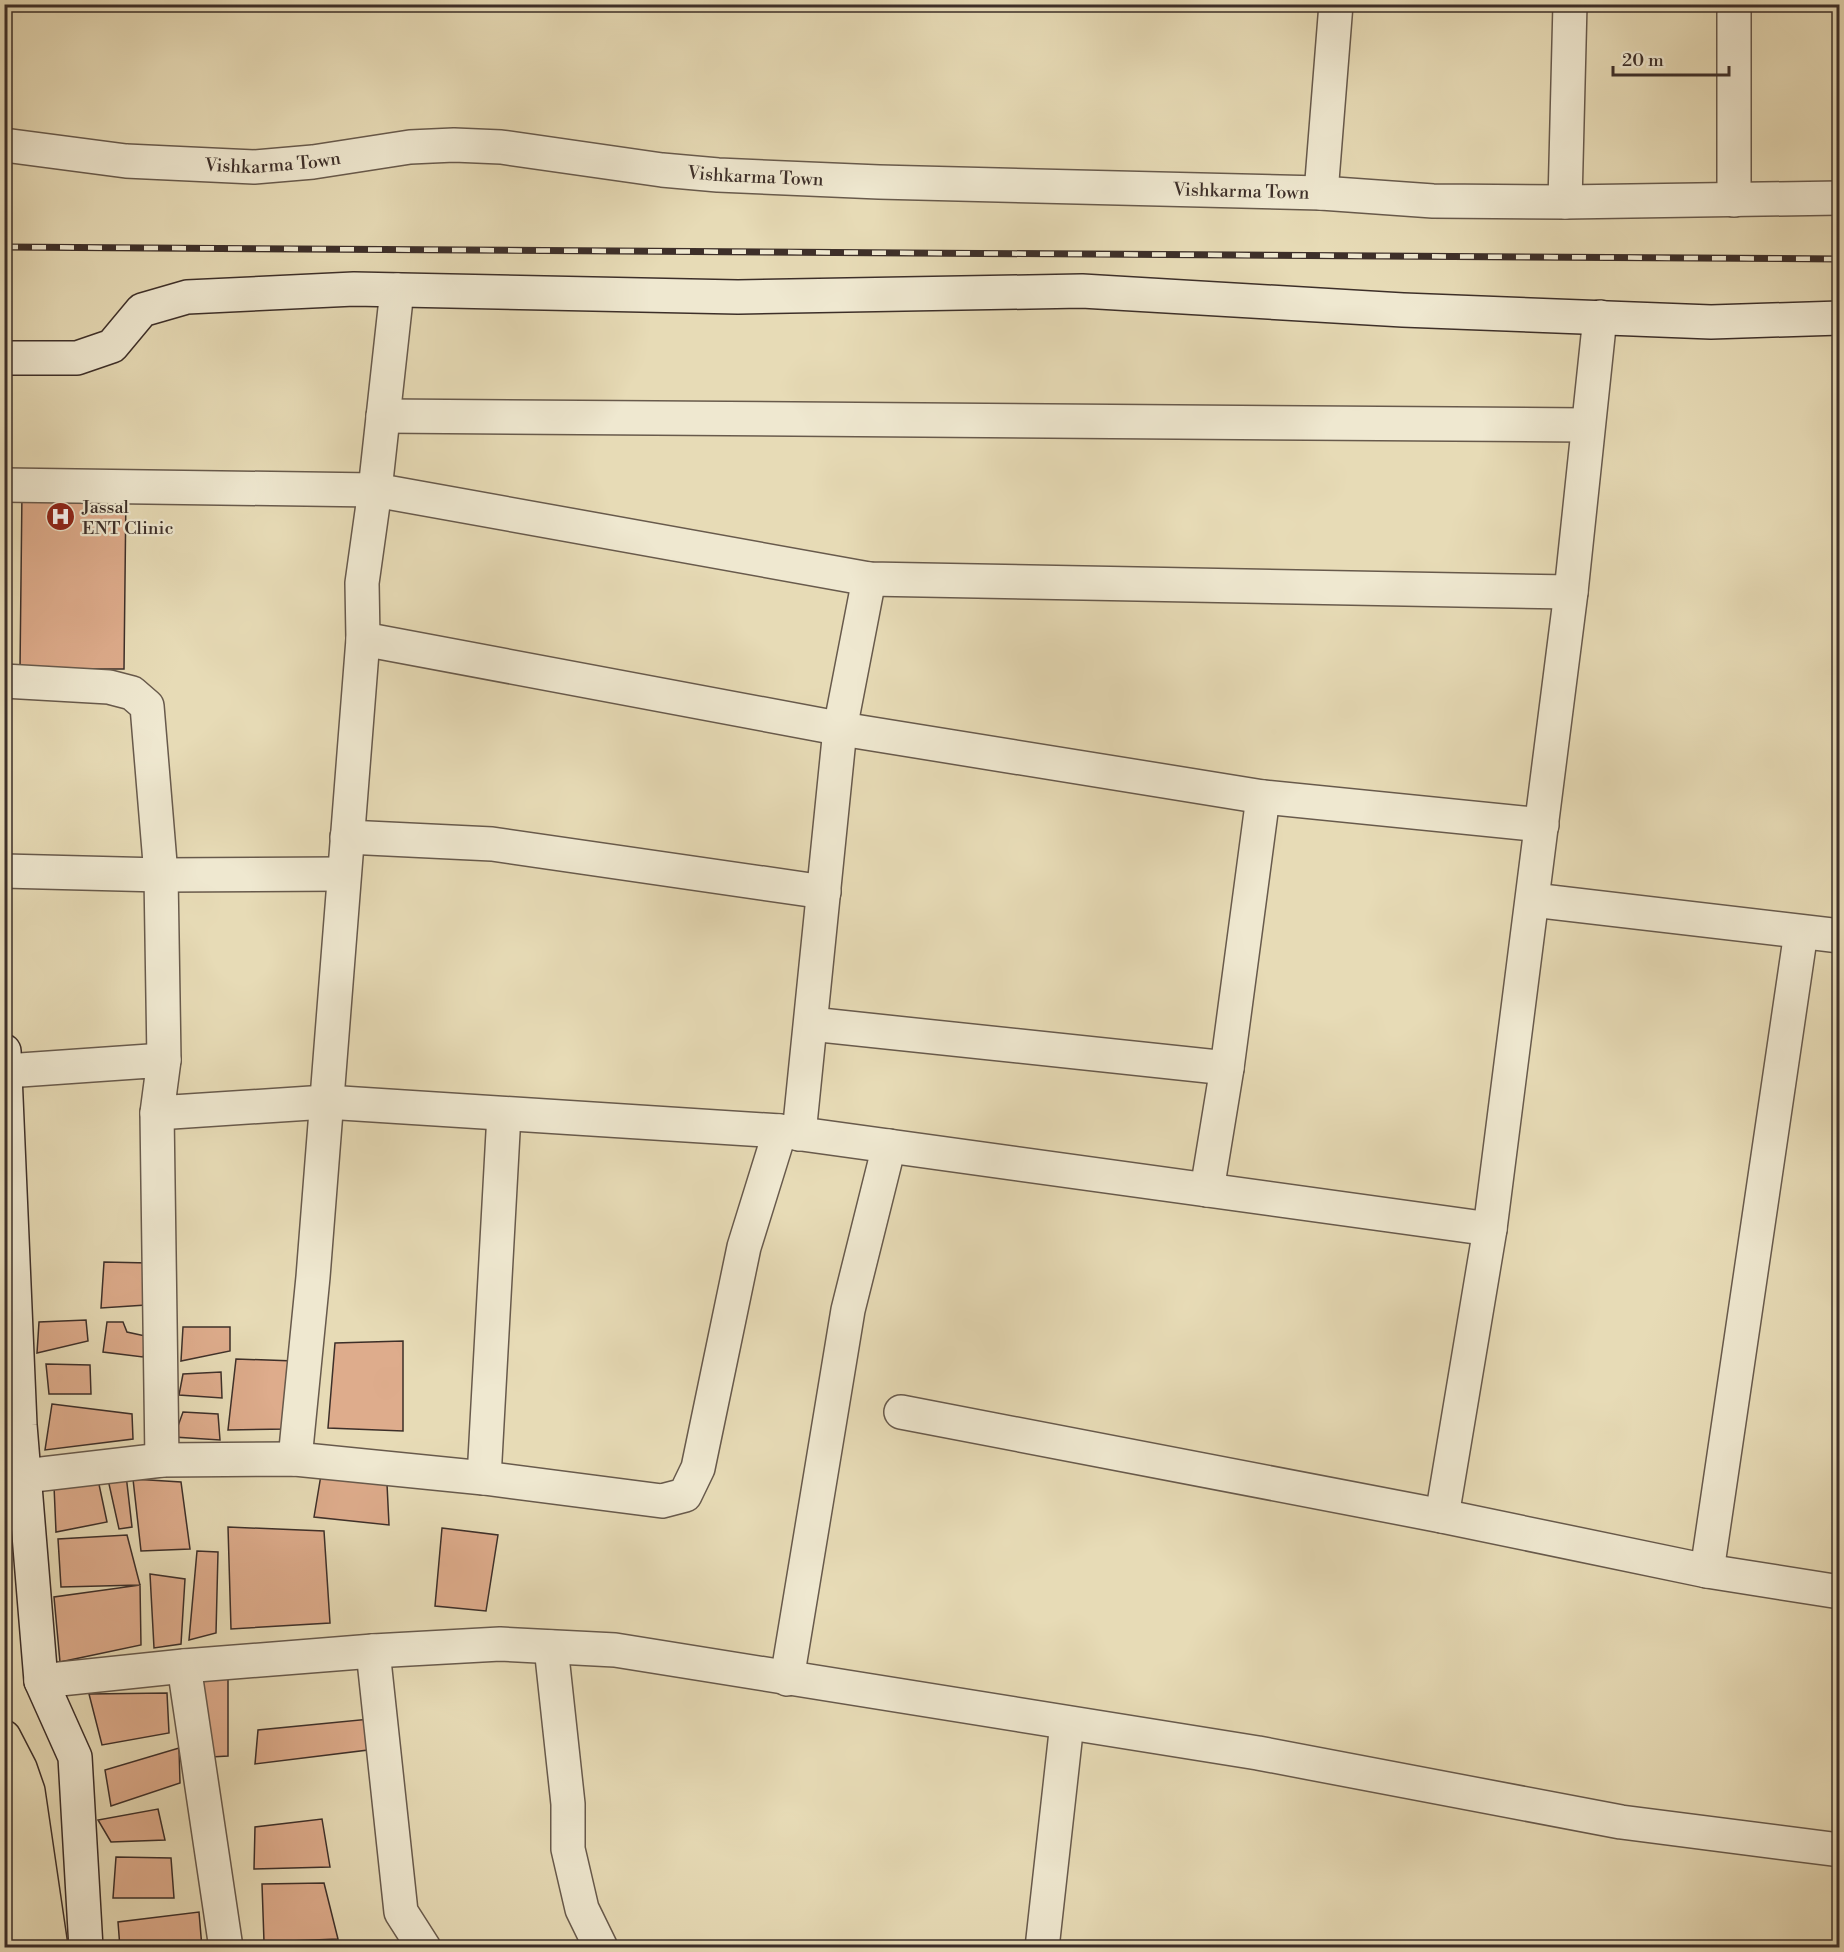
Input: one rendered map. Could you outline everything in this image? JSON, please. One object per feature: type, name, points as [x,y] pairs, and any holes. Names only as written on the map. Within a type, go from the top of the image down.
[{"type":"main road","points":[[4,1737],[20,1768],[28,1791],[51,1947]]},
{"type":"main road","points":[[4,1751],[22,1947]]},
{"type":"street","name":"Vishkarma Town","points":[[4,145],[126,161],[254,167],[313,162],[410,147],[454,145],[501,147],[662,170],[718,175],[879,182],[1322,193],[1336,4]]},
{"type":"street","points":[[1565,202],[1570,4]]},
{"type":"street","points":[[1734,4],[1734,200]]},
{"type":"street","points":[[1322,193],[1433,201],[1565,202],[1839,198]]},
{"type":"street","points":[[4,358],[77,358],[112,346],[142,310],[187,297],[354,289],[738,297],[1082,291],[1391,309],[1711,322],[1839,318]]},
{"type":"street","points":[[295,1459],[313,1277],[363,639],[362,583],[375,490],[397,290]]},
{"type":"street","points":[[1442,1516],[1490,1229],[1571,592],[1600,317]]},
{"type":"street","points":[[383,416],[1587,424]]},
{"type":"street","points":[[4,484],[375,490],[869,579],[1571,592]]},
{"type":"street","points":[[25,1476],[162,1460],[295,1459],[484,1478],[662,1501],[685,1495],[698,1468],[744,1247],[790,1133],[811,1024],[840,729],[869,579]]},
{"type":"street","points":[[363,639],[840,729],[1263,797],[1542,825]]},
{"type":"street","points":[[4,681],[110,687],[132,693],[147,706],[161,875],[164,1060],[157,1113],[162,1460]]},
{"type":"street","points":[[1207,1190],[1227,1068],[1263,797]]},
{"type":"street","points":[[347,837],[492,844],[824,892]]},
{"type":"street","points":[[4,871],[161,875],[344,874]]},
{"type":"street","points":[[1533,900],[1839,936]]},
{"type":"street","points":[[1707,1571],[1801,932]]},
{"type":"street","points":[[811,1024],[1227,1068]]},
{"type":"street","points":[[86,1947],[75,1757],[41,1681],[20,1425],[5,1061],[164,1060]]},
{"type":"street","points":[[157,1113],[326,1102],[790,1133],[1490,1229]]},
{"type":"street","points":[[484,1478],[504,1114]]},
{"type":"street","points":[[787,1679],[848,1310],[889,1146]]},
{"type":"street","points":[[901,1412],[1442,1516],[1707,1571],[1839,1592]]},
{"type":"street","points":[[41,1681],[184,1666],[373,1651],[500,1644],[615,1650],[1258,1753],[1621,1822],[1839,1850]]},
{"type":"street","points":[[550,1647],[568,1804],[568,1849],[582,1909],[601,1947]]},
{"type":"street","points":[[373,1651],[400,1912],[424,1947]]},
{"type":"street","points":[[184,1666],[226,1947]]},
{"type":"street","points":[[1042,1947],[1067,1723]]},
{"type":"building","points":[[22,491],[126,492],[124,669],[20,669]]},
{"type":"building","points":[[104,1262],[149,1263],[146,1305],[101,1308]]},
{"type":"building","points":[[86,1320],[88,1341],[37,1353],[39,1322]]},
{"type":"building","points":[[107,1322],[123,1322],[127,1332],[150,1337],[143,1357],[103,1352]]},
{"type":"building","points":[[183,1327],[230,1327],[230,1351],[181,1361]]},
{"type":"building","points":[[403,1341],[403,1431],[328,1428],[335,1343]]},
{"type":"building","points":[[236,1359],[294,1361],[287,1429],[228,1430]]},
{"type":"building","points":[[46,1364],[90,1365],[91,1394],[49,1394]]},
{"type":"building","points":[[221,1372],[222,1398],[179,1395],[183,1374]]},
{"type":"building","points":[[52,1404],[132,1414],[133,1439],[45,1450]]},
{"type":"building","points":[[183,1412],[218,1414],[220,1440],[174,1437]]},
{"type":"building","points":[[97,1475],[107,1522],[56,1532],[54,1486]]},
{"type":"building","points":[[107,1475],[126,1475],[132,1527],[119,1529]]},
{"type":"building","points":[[321,1475],[387,1484],[389,1525],[314,1517]]},
{"type":"building","points":[[133,1479],[181,1482],[190,1549],[141,1551]]},
{"type":"building","points":[[228,1527],[324,1531],[330,1623],[231,1629]]},
{"type":"building","points":[[442,1528],[498,1535],[486,1611],[435,1606]]},
{"type":"building","points":[[127,1535],[140,1585],[61,1587],[58,1539]]},
{"type":"building","points":[[197,1551],[218,1552],[216,1633],[189,1640]]},
{"type":"building","points":[[150,1574],[185,1579],[181,1644],[154,1648]]},
{"type":"building","points":[[140,1585],[141,1645],[60,1662],[54,1597]]},
{"type":"building","points":[[228,1678],[228,1756],[211,1757],[199,1682]]},
{"type":"building","points":[[167,1693],[169,1733],[102,1745],[89,1694]]},
{"type":"building","points":[[370,1719],[376,1749],[255,1764],[258,1730]]},
{"type":"building","points":[[179,1748],[180,1783],[111,1806],[105,1770]]},
{"type":"building","points":[[158,1809],[165,1840],[111,1842],[98,1820]]},
{"type":"building","points":[[322,1819],[330,1867],[254,1869],[255,1827]]},
{"type":"building","points":[[116,1857],[171,1858],[174,1898],[113,1898]]},
{"type":"building","points":[[324,1883],[338,1939],[264,1942],[262,1884]]},
{"type":"building","points":[[199,1912],[202,1948],[120,1948],[118,1922]]},
{"type":"railway","points":[[4,247],[1840,259]]},
{"type":"place","name":"Jassal ENT Clinic","points":[[61,517]]}]
